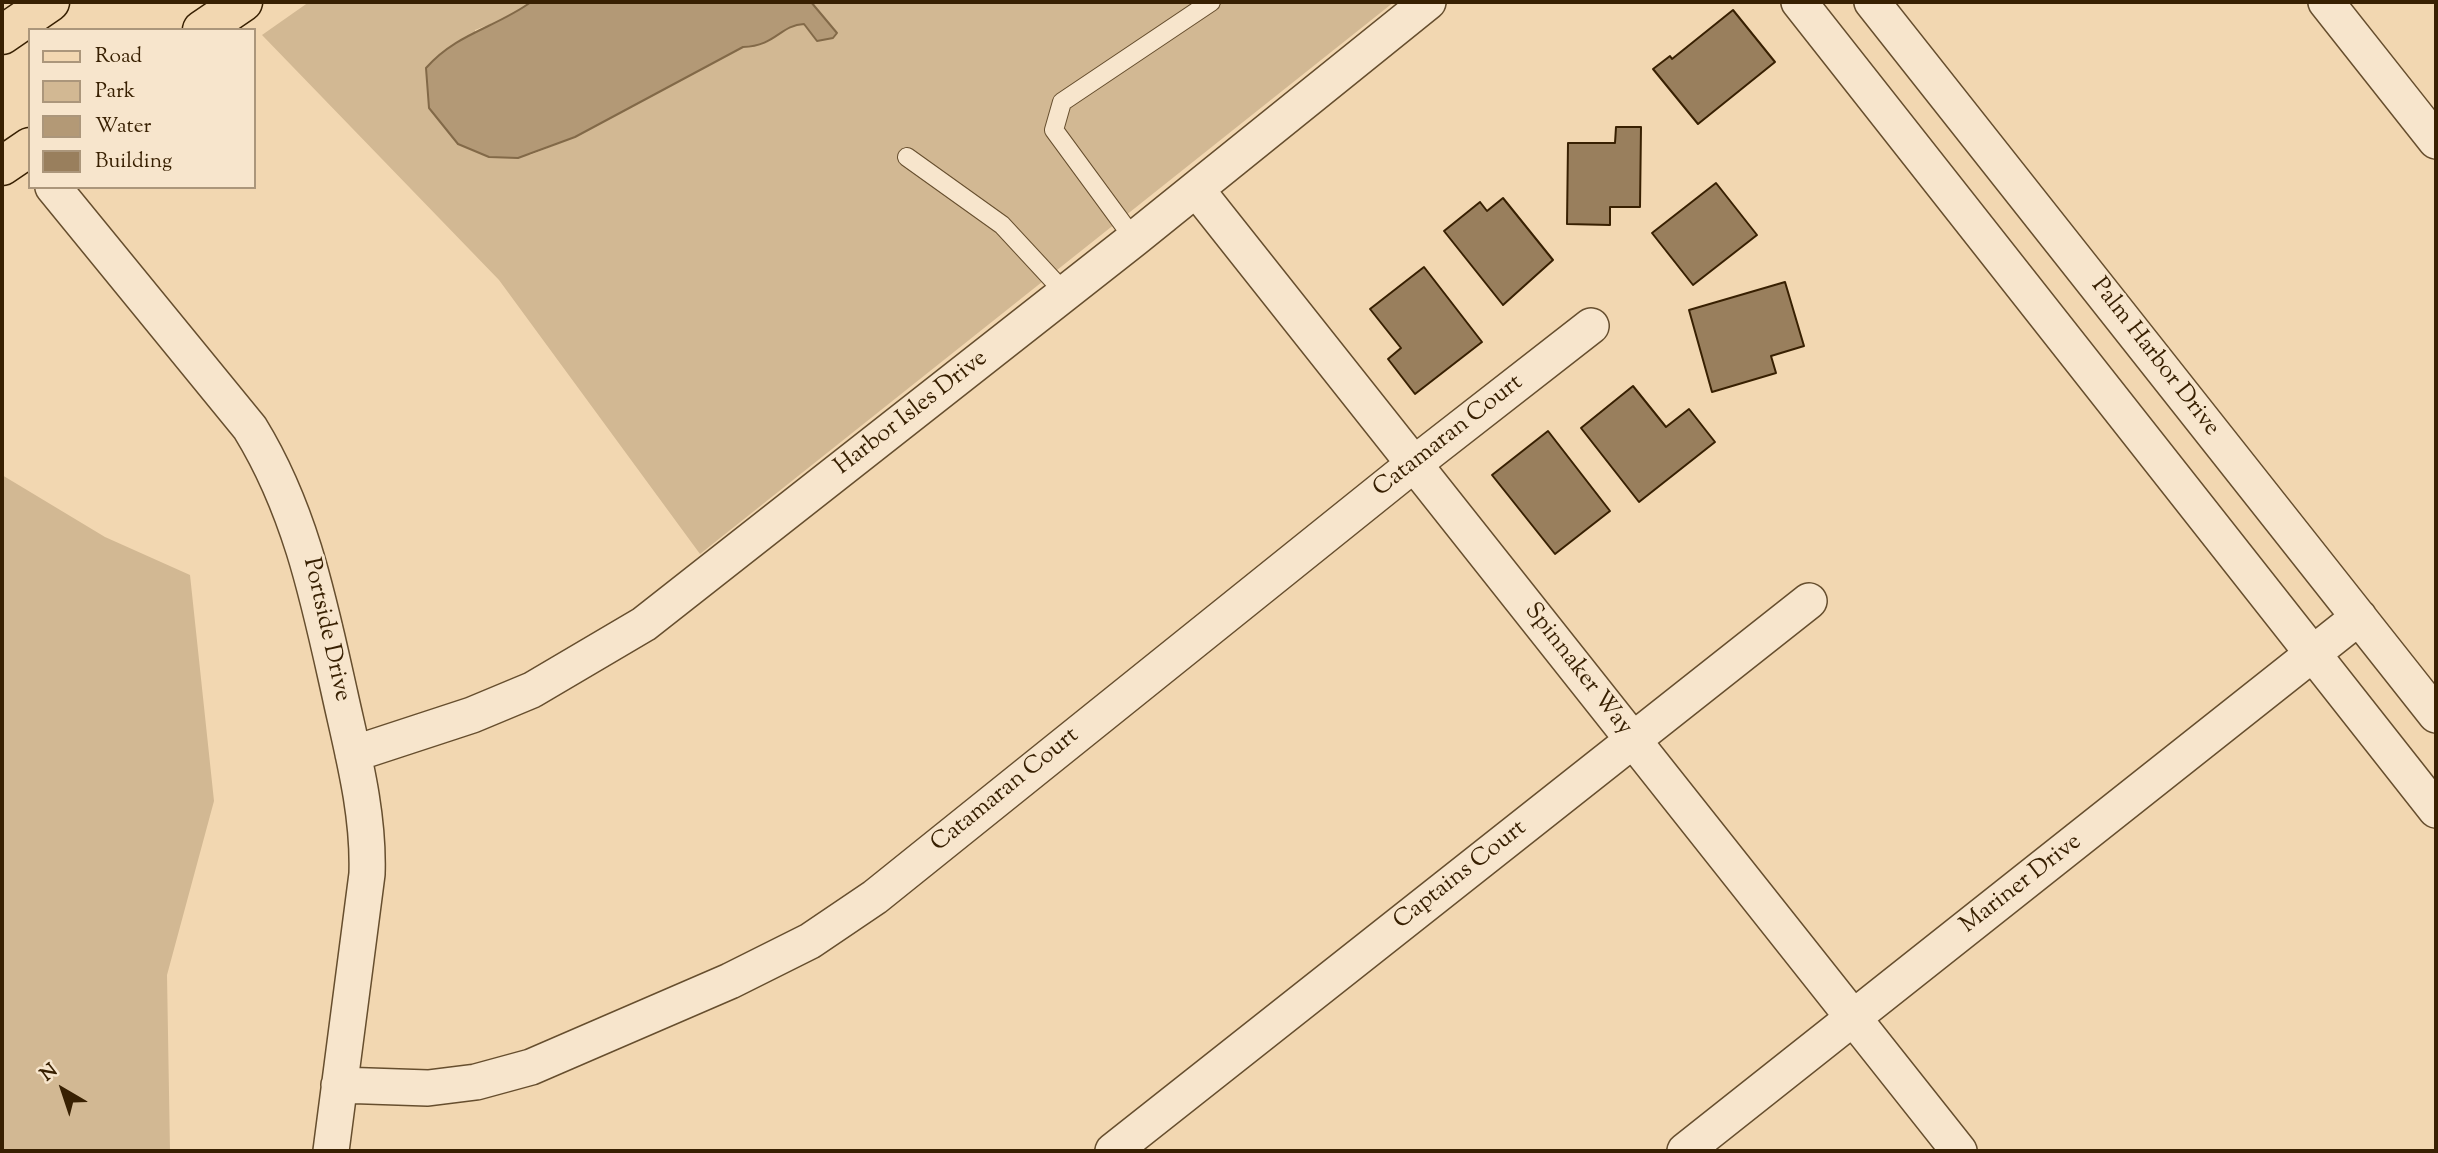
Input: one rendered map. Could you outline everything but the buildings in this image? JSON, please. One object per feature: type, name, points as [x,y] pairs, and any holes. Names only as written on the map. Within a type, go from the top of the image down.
[{"type":"main road","points":[[2,35],[50,2]]},
{"type":"main road","points":[[205,28],[243,2]]},
{"type":"street","name":"Harbor Isles Drive","points":[[353,754],[472,715],[532,690],[644,624],[1134,239],[1428,2]]},
{"type":"street","points":[[1798,2],[2436,810]]},
{"type":"street","name":"Palm Harbor Drive","points":[[1872,2],[2436,715]]},
{"type":"street","points":[[2326,2],[2436,141]]},
{"type":"street","name":"Portside Drive","points":[[55,189],[220,388],[270,460],[290,505],[314,576],[365,820],[367,874],[331,1151]]},
{"type":"street","name":"Spinnaker Way","points":[[1196,189],[1959,1151]]},
{"type":"street","name":"Catamaran Court","points":[[339,1085],[428,1088],[476,1082],[531,1067],[730,981],[810,941],[875,897],[1414,464],[1591,326]]},
{"type":"street","name":"Captains Court","points":[[1113,1151],[1809,601]]},
{"type":"street","name":"Mariner Drive","points":[[1685,1151],[2359,617]]},
{"type":"lane","points":[[1134,239],[1054,130],[1062,102],[1211,2]]},
{"type":"lane","points":[[907,157],[1002,225],[1065,293]]},
{"type":"green space","points":[[309,2],[531,2],[512,16],[475,30],[489,157],[530,155],[575,137],[743,47],[768,41],[793,24],[809,24],[837,33],[811,2],[1394,2],[700,554],[499,280],[262,35]]},
{"type":"green space","points":[[2,475],[105,537],[190,575],[214,801],[167,975],[170,1151],[2,1151]]},
{"type":"water","points":[[531,2],[811,2],[837,33],[833,38],[817,41],[804,24],[796,25],[763,43],[743,47],[575,137],[518,158],[489,157],[458,144],[429,108],[426,68],[450,47]]}]
